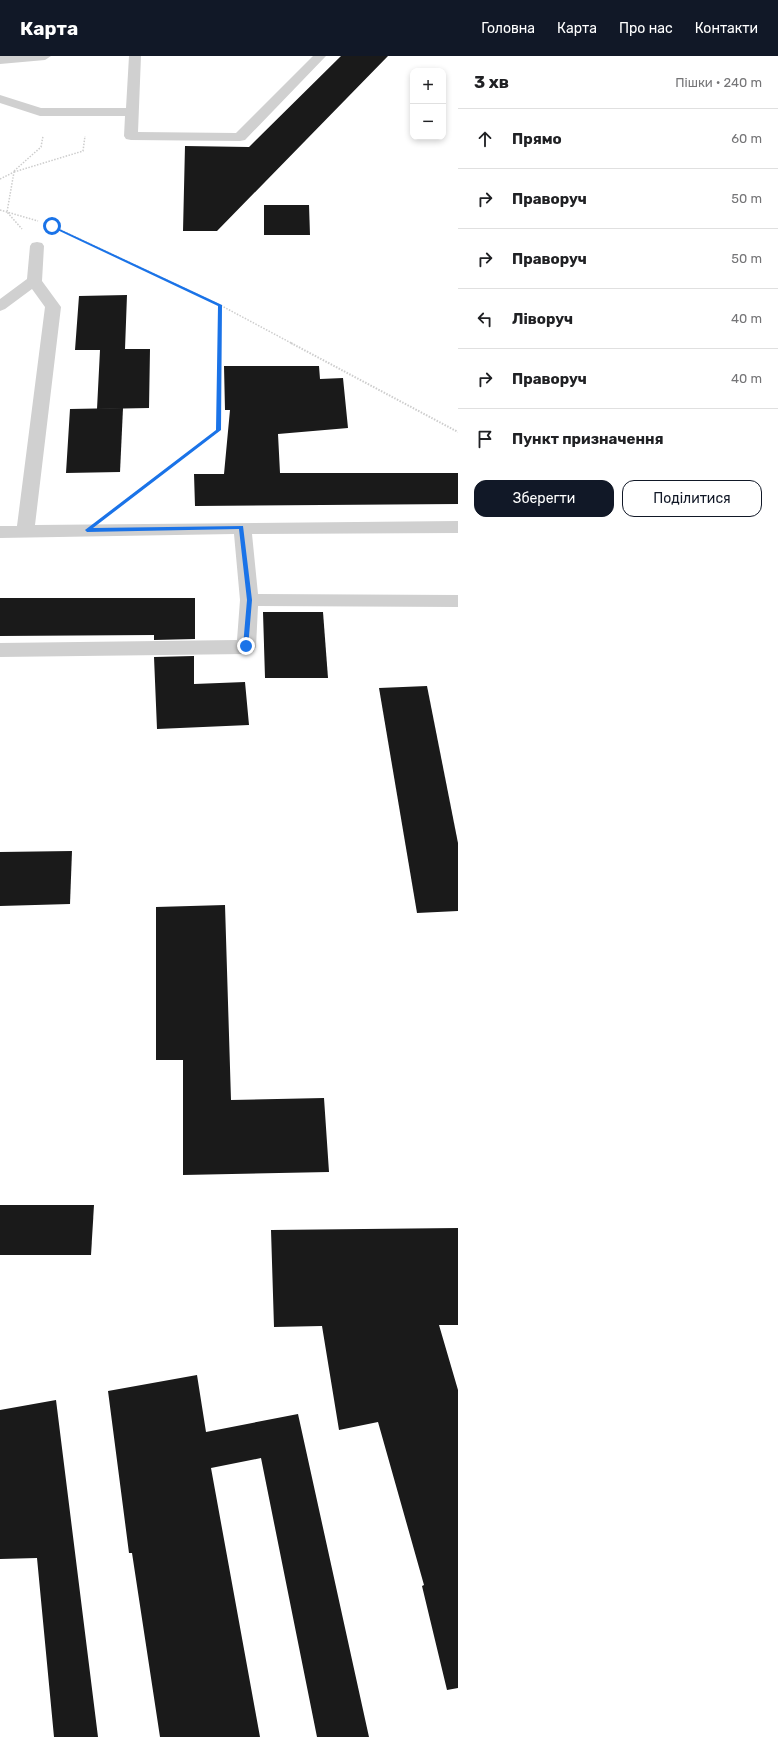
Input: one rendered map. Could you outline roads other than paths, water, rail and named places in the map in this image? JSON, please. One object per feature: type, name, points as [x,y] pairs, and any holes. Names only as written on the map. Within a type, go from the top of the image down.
[{"type":"lane","points":[[0,60],[45,56]]},
{"type":"lane","points":[[135,56],[131,136],[240,136],[320,56]]},
{"type":"lane","points":[[0,99],[40,112],[133,112]]},
{"type":"lane","points":[[25,531],[53,307],[34,281],[37,246]]},
{"type":"lane","points":[[4,301],[34,281]]},
{"type":"lane","points":[[0,532],[242,528],[458,527]]},
{"type":"lane","points":[[0,650],[246,646],[249,600],[242,528]]},
{"type":"lane","points":[[249,600],[458,601]]}]
